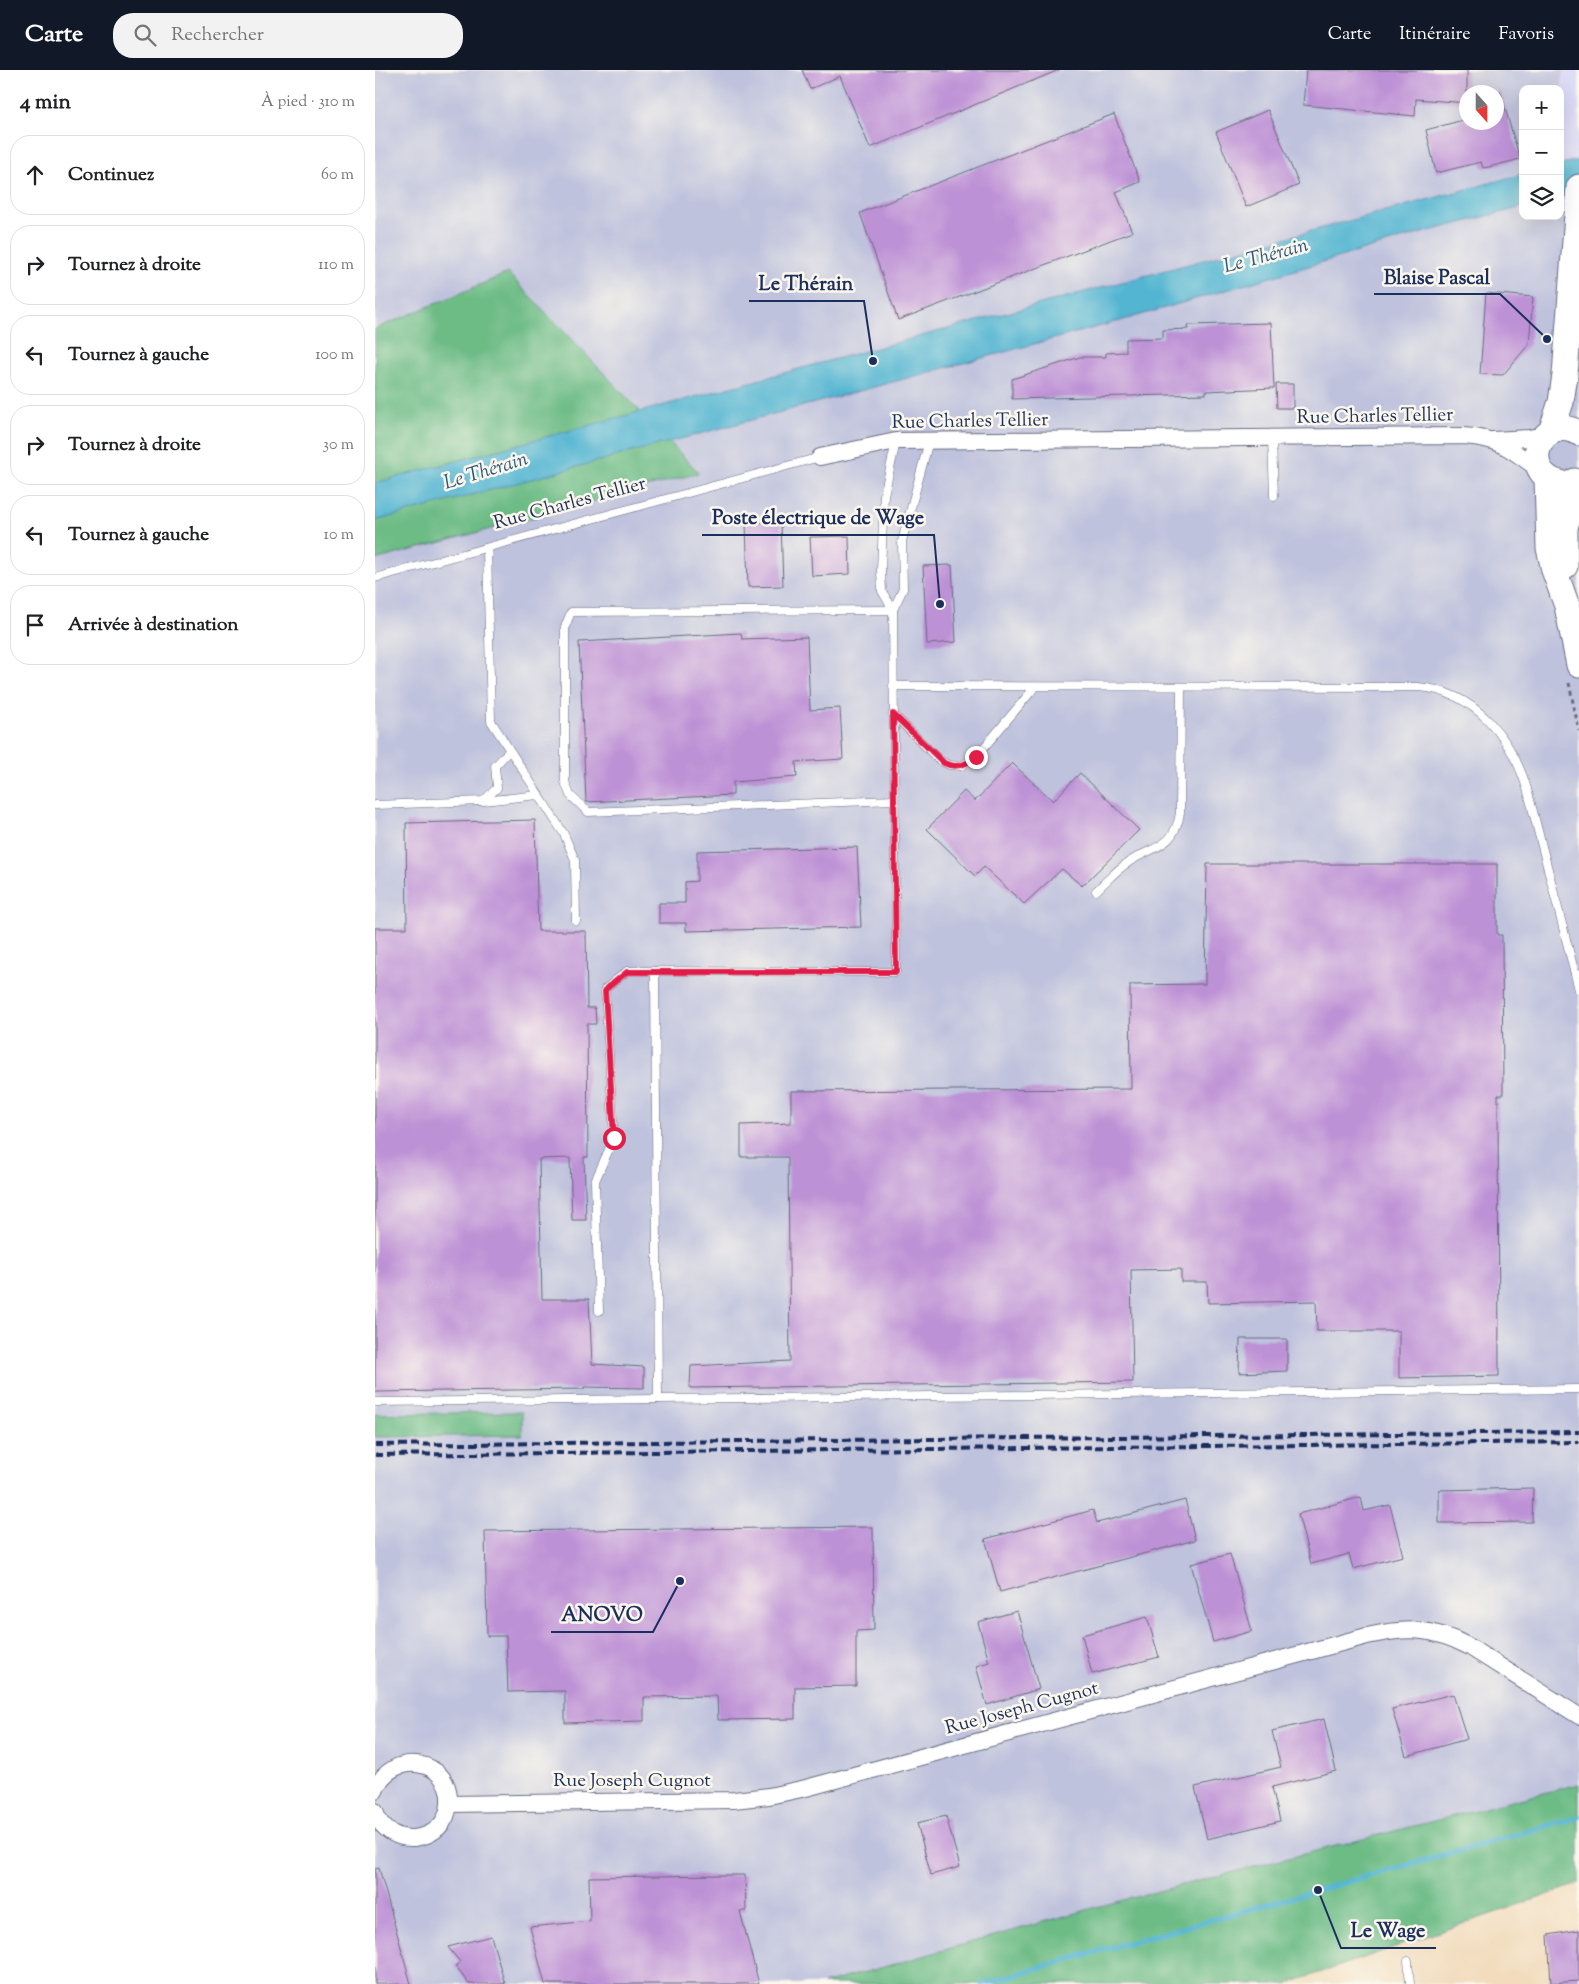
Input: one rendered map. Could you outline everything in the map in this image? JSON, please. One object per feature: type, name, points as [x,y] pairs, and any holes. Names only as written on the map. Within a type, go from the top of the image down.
[{"type":"main road","points":[[1579,201],[1565,375],[1561,402],[1549,433],[1541,442],[1537,452],[1537,462],[1544,475],[1549,548],[1567,606],[1579,665]]},
{"type":"main road","points":[[1549,433],[1565,429],[1579,434]]},
{"type":"main road","points":[[1544,475],[1559,483],[1577,480],[1568,510],[1565,535],[1567,606]]},
{"type":"street","name":"Rue Charles Tellier","points":[[820,457],[896,441],[1463,436],[1493,440],[1529,438],[1549,433]]},
{"type":"street","name":"Rue Charles Tellier","points":[[1493,440],[1503,445],[1544,475]]},
{"type":"street","name":"Rue Joseph Cugnot","points":[[449,1804],[734,1800],[769,1796],[959,1747],[1367,1636],[1402,1630],[1436,1632],[1451,1637],[1579,1716]]},
{"type":"street","points":[[375,1791],[380,1780],[388,1771],[399,1765],[418,1764],[429,1768],[439,1775],[448,1791],[449,1804],[445,1819],[438,1828],[430,1834],[414,1839],[398,1837],[389,1831],[381,1824],[375,1811]]},
{"type":"lane","points":[[1272,439],[1273,496]]},
{"type":"lane","points":[[893,610],[882,590],[881,571],[884,495],[896,441]]},
{"type":"lane","points":[[599,1311],[595,1181],[614,1138],[605,990],[627,972],[896,972],[893,610],[903,589],[901,541],[929,441]]},
{"type":"lane","name":"Rue Charles Tellier","points":[[375,578],[820,457]]},
{"type":"lane","points":[[487,548],[491,721],[565,834],[575,860],[576,921]]},
{"type":"lane","points":[[893,610],[571,612],[565,627],[565,782],[570,795],[588,812],[894,800]]},
{"type":"lane","points":[[893,686],[1431,688],[1453,696],[1476,711],[1495,727],[1512,750],[1524,776],[1577,973],[1579,990]]},
{"type":"lane","points":[[893,714],[939,760],[949,766],[961,766],[976,757],[1035,687]]},
{"type":"lane","points":[[1096,891],[1130,860],[1166,842],[1176,829],[1180,813],[1181,687]]},
{"type":"lane","points":[[483,801],[497,788],[495,766],[509,751]]},
{"type":"lane","points":[[375,805],[483,801],[538,795]]},
{"type":"lane","points":[[655,972],[658,1399]]},
{"type":"lane","points":[[375,1402],[1579,1389]]},
{"type":"lane","points":[[1408,1962],[1410,1984]]},
{"type":"shaded area","points":[[375,70],[1563,70],[1562,85],[1519,85],[1519,220],[1564,220],[1564,165],[1579,161],[1579,1784],[1104,1905],[823,1984],[375,1984]]},
{"type":"shaded area","points":[[1563,70],[1579,70],[1579,161],[1564,165],[1564,85],[1562,85]]},
{"type":"green space","points":[[508,273],[699,473],[375,560],[375,329]]},
{"type":"green space","points":[[522,1412],[522,1435],[375,1437],[375,1414]]},
{"type":"green space","points":[[1579,1784],[1579,1884],[1287,1984],[823,1984],[1104,1905]]},
{"type":"water","points":[[1579,160],[1579,193],[1564,197],[1564,175],[1564,163]]},
{"type":"water","points":[[1519,175],[1519,208],[1429,231],[1120,321],[375,521],[375,483]]},
{"type":"building","points":[[802,70],[1059,70],[870,148],[840,76],[810,89]]},
{"type":"building","points":[[1306,70],[1467,70],[1467,85],[1459,85],[1459,102],[1416,99],[1415,116],[1303,105]]},
{"type":"building","points":[[1504,105],[1519,159],[1483,168],[1481,162],[1436,173],[1426,130],[1459,121],[1459,130],[1504,130]]},
{"type":"building","points":[[1268,110],[1299,185],[1246,207],[1216,132]]},
{"type":"building","points":[[1114,114],[1140,182],[1116,192],[1132,232],[898,320],[860,213]]},
{"type":"building","points":[[1486,293],[1533,297],[1529,344],[1503,375],[1480,374]]},
{"type":"building","points":[[1271,323],[1274,388],[1206,391],[1206,394],[1012,399],[1012,379],[1080,357],[1106,357],[1106,353],[1126,352],[1126,339],[1163,338],[1163,330],[1188,329],[1187,325]]},
{"type":"building","points":[[1276,384],[1293,384],[1293,408],[1277,408]]},
{"type":"building","points":[[781,522],[783,586],[748,587],[746,523]]},
{"type":"building","points":[[849,536],[850,574],[812,576],[810,537]]},
{"type":"building","points":[[952,565],[956,642],[927,644],[923,566]]},
{"type":"building","points":[[741,633],[742,639],[807,637],[810,710],[840,708],[843,759],[796,762],[797,777],[733,782],[733,795],[586,802],[579,642]]},
{"type":"building","points":[[1012,763],[1053,801],[1080,773],[1139,830],[1082,886],[1062,869],[1024,904],[984,867],[975,876],[927,829],[964,791],[975,801]]},
{"type":"building","points":[[535,820],[538,931],[586,931],[587,1008],[595,1008],[596,1024],[587,1024],[588,1157],[584,1157],[586,1220],[572,1220],[570,1158],[539,1159],[542,1299],[589,1299],[592,1364],[644,1367],[644,1388],[584,1387],[584,1389],[375,1392],[375,928],[407,928],[406,823]]},
{"type":"building","points":[[857,847],[861,927],[686,931],[686,923],[659,923],[659,903],[685,903],[685,882],[697,881],[697,851]]},
{"type":"building","points":[[1207,864],[1497,864],[1497,935],[1502,935],[1503,1095],[1498,1095],[1499,1376],[1399,1378],[1399,1331],[1317,1331],[1316,1301],[1208,1303],[1207,1282],[1181,1282],[1181,1269],[1131,1270],[1133,1382],[690,1388],[691,1366],[790,1361],[788,1157],[741,1157],[741,1125],[791,1123],[791,1091],[1131,1089],[1130,985],[1205,984]]},
{"type":"building","points":[[1240,1339],[1287,1339],[1287,1371],[1239,1373]]},
{"type":"building","points":[[1533,1488],[1532,1522],[1439,1523],[1439,1490]]},
{"type":"building","points":[[1361,1497],[1364,1511],[1390,1505],[1403,1556],[1353,1569],[1349,1554],[1311,1564],[1298,1514]]},
{"type":"building","points":[[1185,1500],[1195,1540],[1000,1592],[985,1539],[1093,1510],[1097,1523]]},
{"type":"building","points":[[873,1527],[874,1630],[856,1631],[856,1686],[795,1687],[795,1719],[718,1720],[717,1696],[644,1697],[644,1721],[565,1723],[565,1691],[508,1692],[506,1636],[487,1636],[485,1531]]},
{"type":"building","points":[[1230,1554],[1252,1631],[1213,1642],[1191,1564]]},
{"type":"building","points":[[1017,1611],[1039,1689],[987,1705],[976,1666],[989,1662],[978,1622]]},
{"type":"building","points":[[1147,1617],[1159,1657],[1092,1674],[1082,1635]]},
{"type":"building","points":[[1453,1694],[1467,1739],[1406,1756],[1392,1709]]},
{"type":"building","points":[[1324,1719],[1336,1771],[1272,1787],[1280,1821],[1207,1839],[1195,1787],[1281,1767],[1272,1731]]},
{"type":"building","points":[[946,1816],[960,1867],[931,1875],[917,1823]]},
{"type":"building","points":[[379,1868],[411,1984],[375,1984],[375,1869]]},
{"type":"building","points":[[745,1875],[746,1911],[740,1911],[759,1984],[545,1984],[530,1927],[590,1921],[589,1877]]},
{"type":"building","points":[[1579,1930],[1579,1981],[1551,1983],[1548,1935]]},
{"type":"building","points":[[491,1936],[505,1984],[469,1984],[455,1966],[460,1962],[448,1947]]},
{"type":"waterway","points":[[982,1984],[1579,1817]]},
{"type":"railway","points":[[375,1445],[1579,1432]]},
{"type":"railway","points":[[375,1455],[1579,1442]]},
{"type":"place","name":"Blaise Pascal","points":[[1547,339]]},
{"type":"place","name":"Le Thérain","points":[[873,361]]},
{"type":"place","name":"Poste électrique de Wage","points":[[940,604]]},
{"type":"place","name":"ANOVO","points":[[680,1581]]},
{"type":"place","name":"Le Wage","points":[[1318,1890]]},
{"type":"route","points":[[614,1138],[605,990],[627,972],[896,972],[893,714],[939,760],[949,766],[961,766],[976,757]]}]
